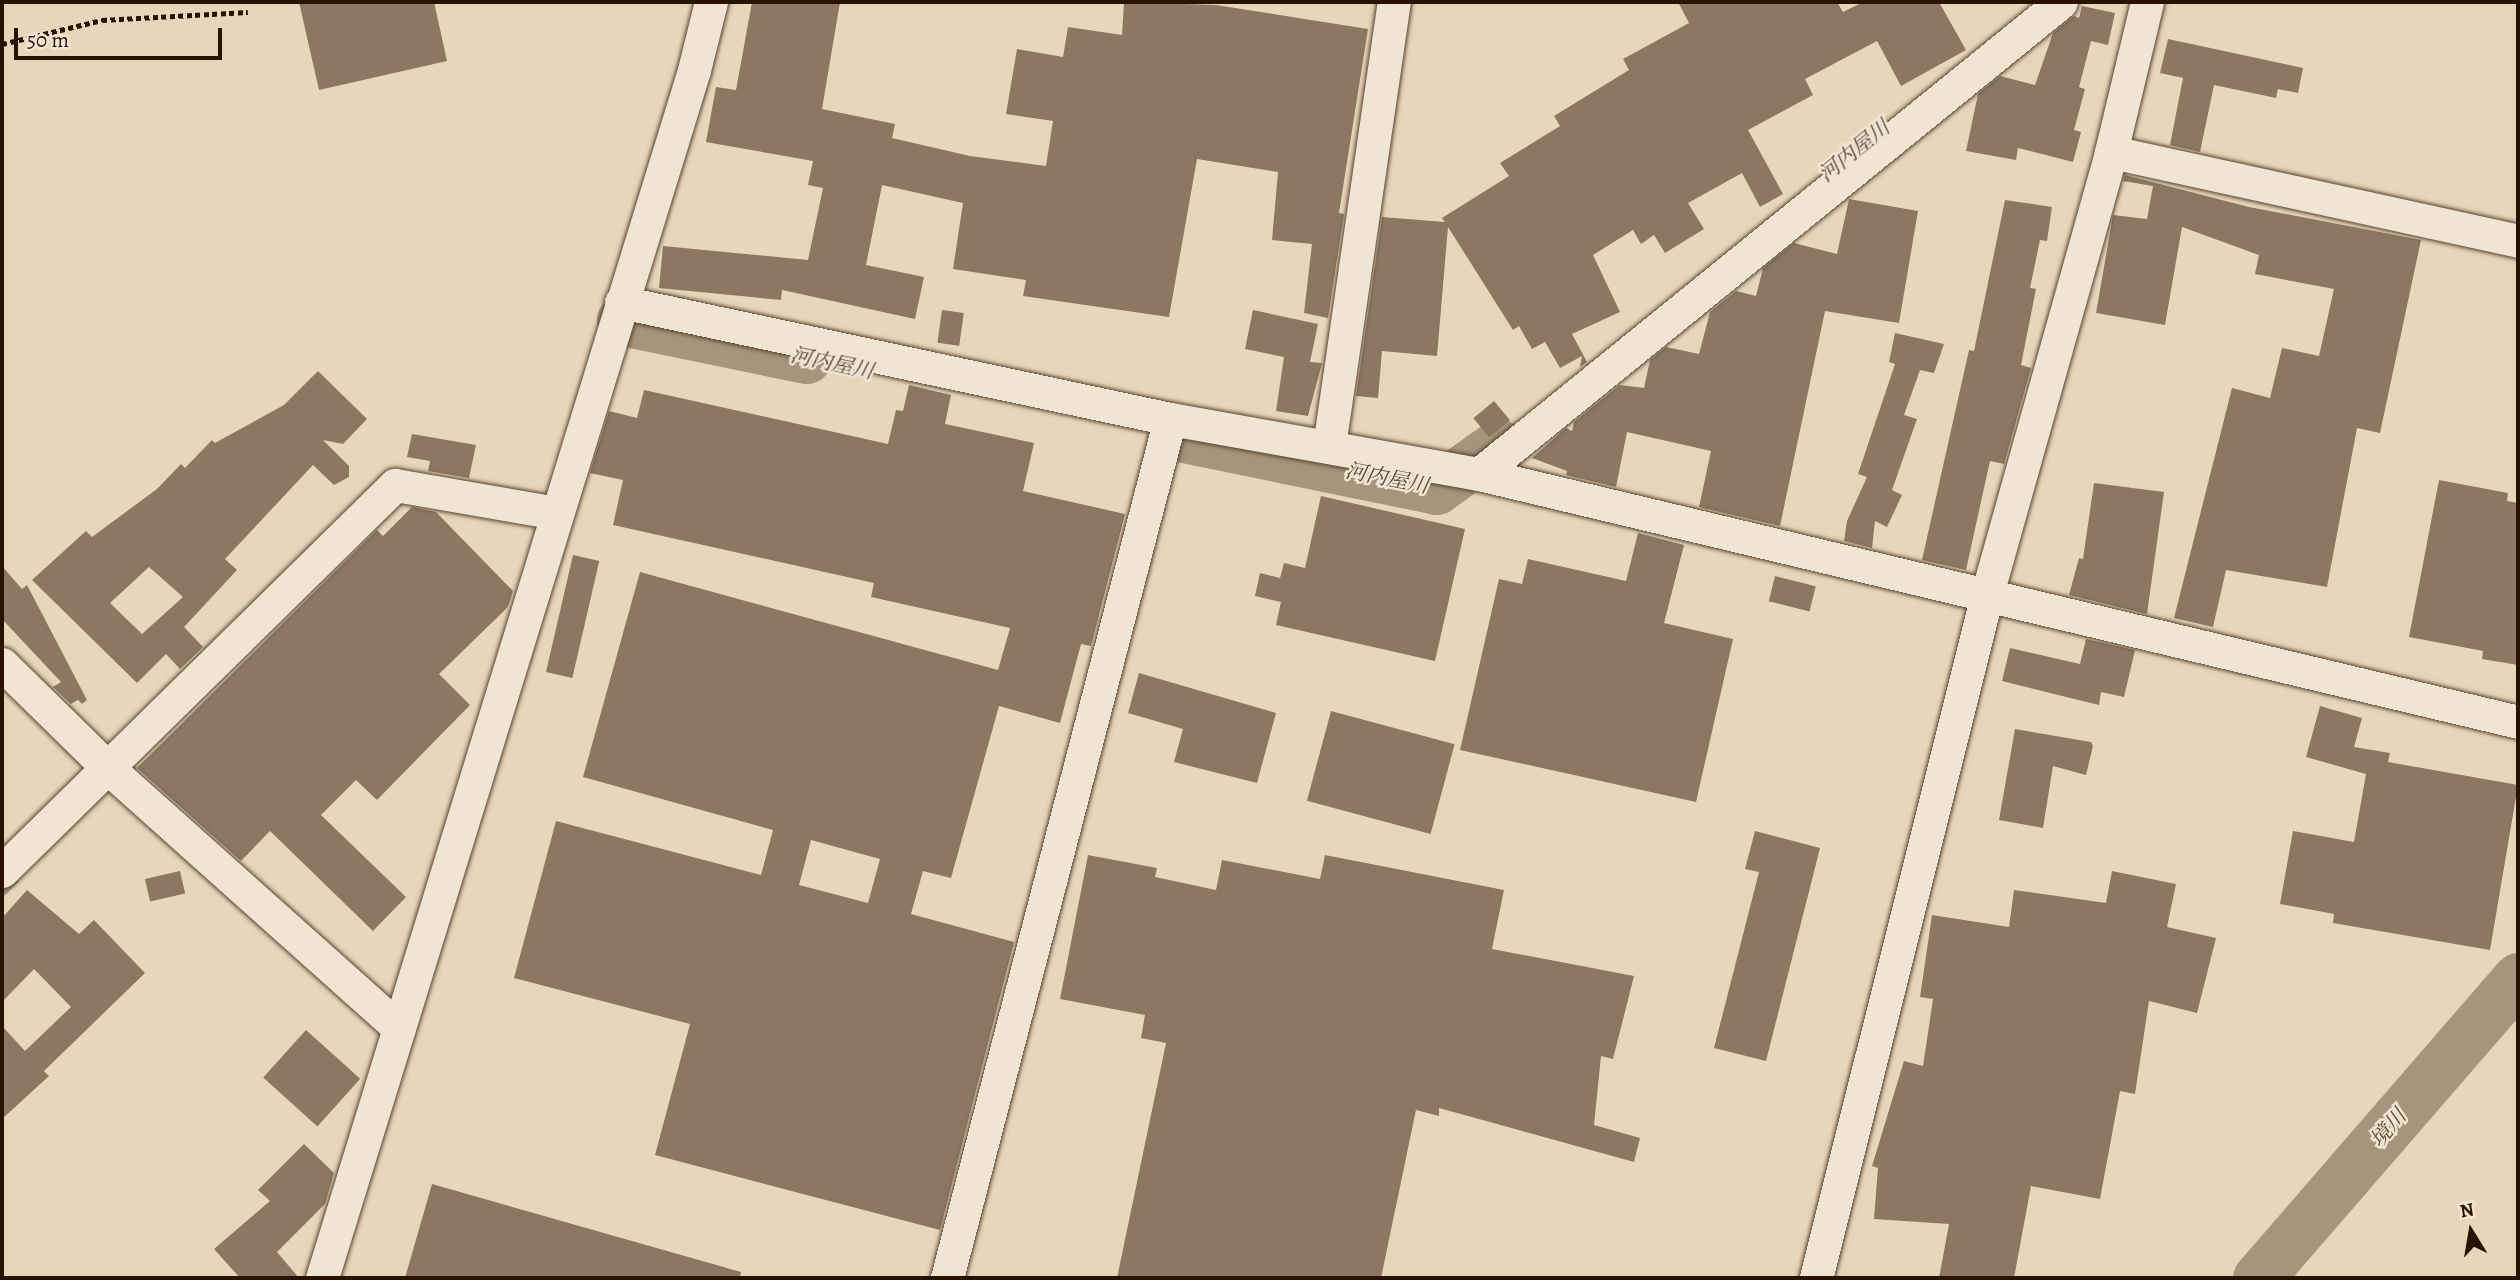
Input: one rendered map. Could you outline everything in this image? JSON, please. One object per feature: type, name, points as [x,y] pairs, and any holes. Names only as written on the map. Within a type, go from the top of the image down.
[{"type":"street","points":[[322,1278],[694,70],[711,2]]},
{"type":"street","points":[[1329,446],[1394,2]]},
{"type":"street","points":[[1479,474],[2061,2]]},
{"type":"street","points":[[1816,1278],[1987,594],[2111,152],[2147,2]]},
{"type":"street","points":[[2111,152],[2518,241]]},
{"type":"street","points":[[621,302],[1170,419],[1479,474],[2518,722]]},
{"type":"street","points":[[947,1278],[1170,419]]},
{"type":"street","points":[[2,871],[395,485],[557,513]]},
{"type":"street","points":[[2,664],[108,768],[399,1028]]},
{"type":"path","points":[[2,44],[102,20],[248,12]]},
{"type":"building","points":[[299,2],[434,2],[447,61],[319,90]]},
{"type":"building","points":[[752,2],[840,2],[822,109],[895,124],[892,138],[970,156],[1046,166],[1053,121],[1006,114],[1017,49],[1063,57],[1068,27],[1122,35],[1124,2],[1216,5],[1368,29],[1339,213],[1344,214],[1328,318],[1304,313],[1312,244],[1272,240],[1278,172],[1197,159],[1169,317],[1023,296],[1026,280],[953,269],[963,203],[882,185],[866,265],[924,277],[915,319],[782,290],[781,300],[659,288],[663,246],[808,260],[823,188],[808,185],[813,161],[706,142],[716,87],[736,90]]},
{"type":"building","points":[[1678,2],[1837,2],[1843,12],[1863,2],[1939,2],[1966,50],[1901,86],[1877,41],[1805,79],[1813,95],[1748,130],[1783,194],[1760,207],[1742,173],[1688,203],[1704,229],[1665,253],[1654,235],[1641,244],[1633,230],[1593,255],[1620,312],[1572,334],[1587,362],[1580,367],[1582,356],[1560,368],[1545,342],[1532,349],[1519,326],[1513,330],[1448,227],[1437,356],[1382,351],[1378,398],[1356,396],[1382,217],[1445,222],[1442,218],[1509,176],[1500,163],[1560,126],[1554,116],[1629,70],[1623,59],[1689,23]]},
{"type":"building","points":[[2082,6],[2115,13],[2108,45],[2091,41],[2079,87],[2085,89],[2074,130],[2081,132],[2073,162],[2018,148],[2016,160],[1966,151],[1978,94],[2000,76],[2035,85],[2053,33],[2074,16],[2079,18]]},
{"type":"building","points":[[2168,39],[2303,68],[2298,93],[2278,89],[2276,98],[2214,85],[2200,152],[2170,145],[2183,78],[2160,73]]},
{"type":"building","points":[[2125,175],[2249,207],[2421,240],[2380,433],[2357,428],[2327,587],[2226,570],[2213,627],[2174,618],[2232,388],[2270,398],[2282,348],[2319,356],[2334,289],[2255,274],[2259,255],[2182,227],[2165,325],[2096,313],[2113,215],[2147,219],[2153,186],[2123,181]]},
{"type":"building","points":[[1849,199],[1918,211],[1899,323],[1825,311],[1780,526],[1699,507],[1711,451],[1627,432],[1616,487],[1566,475],[1567,471],[1532,458],[1566,428],[1572,431],[1574,422],[1620,385],[1644,388],[1650,360],[1666,347],[1699,354],[1710,312],[1736,291],[1756,296],[1763,268],[1794,243],[1837,254]]},
{"type":"building","points":[[2005,200],[2052,207],[2047,241],[2040,240],[2030,288],[2036,289],[2021,365],[2031,368],[2004,464],[1990,461],[1966,570],[1922,560],[1969,350],[1974,351]]},
{"type":"building","points":[[942,310],[964,313],[959,346],[937,343]]},
{"type":"building","points":[[1253,310],[1318,324],[1310,362],[1322,363],[1308,416],[1276,411],[1284,357],[1245,349]]},
{"type":"building","points":[[1895,333],[1944,344],[1934,373],[1920,370],[1904,415],[1917,419],[1892,490],[1902,495],[1887,527],[1875,521],[1872,548],[1844,541],[1847,521],[1867,477],[1858,474],[1895,364],[1889,362]]},
{"type":"building","points":[[318,371],[367,419],[343,444],[323,440],[349,466],[349,477],[334,485],[313,465],[225,559],[237,570],[184,627],[203,647],[180,669],[166,654],[137,683],[32,580],[86,531],[92,537],[157,489],[181,464],[185,468],[212,440],[215,443],[284,405]],"holes":[[[149,567],[183,597],[142,634],[110,603]]]},
{"type":"building","points":[[909,385],[951,395],[945,424],[1034,443],[1023,491],[1125,514],[1091,646],[1081,644],[1060,723],[999,706],[951,878],[923,871],[911,914],[1014,942],[940,1230],[655,1155],[690,1024],[514,978],[556,821],[761,875],[773,830],[583,777],[640,572],[998,670],[1010,628],[871,597],[874,583],[613,525],[623,480],[590,473],[609,411],[637,418],[644,390],[888,444],[896,410],[903,411]],"holes":[[[811,840],[880,859],[868,903],[799,885]]]},
{"type":"building","points":[[1494,401],[1510,420],[1489,438],[1473,418]]},
{"type":"building","points":[[412,434],[476,445],[469,478],[428,471],[430,461],[407,457]]},
{"type":"building","points":[[2439,480],[2508,493],[2507,501],[2518,503],[2518,665],[2482,659],[2483,651],[2409,637]]},
{"type":"building","points":[[2094,483],[2164,492],[2147,614],[2069,595],[2079,558],[2083,559]]},
{"type":"building","points":[[1321,496],[1465,529],[1435,661],[1276,625],[1281,602],[1255,596],[1260,573],[1280,578],[1284,563],[1305,568]]},
{"type":"building","points":[[412,507],[436,512],[513,591],[508,607],[439,674],[470,705],[377,800],[356,780],[321,815],[406,897],[373,931],[270,831],[241,861],[137,768],[377,530],[383,536]]},
{"type":"building","points":[[1638,533],[1684,545],[1664,623],[1733,639],[1696,802],[1460,750],[1499,579],[1522,584],[1528,559],[1626,581]]},
{"type":"building","points":[[573,555],[599,561],[572,678],[546,672]]},
{"type":"building","points":[[2,566],[22,589],[27,585],[87,700],[82,704],[78,700],[71,704],[53,687],[61,682],[2,619]]},
{"type":"building","points":[[1775,576],[1816,586],[1809,611],[1769,601]]},
{"type":"building","points":[[2086,639],[2135,650],[2124,697],[2101,692],[2099,705],[2002,681],[2010,648],[2080,664]]},
{"type":"building","points":[[1139,673],[1276,713],[1257,783],[1174,762],[1183,729],[1128,713]]},
{"type":"building","points":[[2320,706],[2362,718],[2354,747],[2390,753],[2388,762],[2518,785],[2490,950],[2333,923],[2334,914],[2280,904],[2293,831],[2354,842],[2366,774],[2306,757]]},
{"type":"building","points":[[1331,711],[1455,744],[1431,834],[1307,801]]},
{"type":"building","points":[[2015,729],[2091,742],[2093,746],[2086,775],[2053,766],[2043,828],[1999,820]]},
{"type":"building","points":[[1755,831],[1820,848],[1766,1061],[1714,1048],[1759,872],[1745,869]]},
{"type":"building","points":[[1088,855],[1157,868],[1155,877],[1216,890],[1222,860],[1320,879],[1325,855],[1504,890],[1492,949],[1634,976],[1613,1059],[1601,1056],[1594,1125],[1640,1138],[1634,1162],[1439,1108],[1439,1116],[1416,1110],[1381,1278],[1117,1278],[1166,1043],[1141,1038],[1145,1015],[1060,999]]},
{"type":"building","points":[[180,871],[185,893],[150,902],[145,879]]},
{"type":"building","points":[[2112,871],[2176,884],[2167,927],[2216,938],[2197,1013],[2149,1001],[2135,1094],[2120,1091],[2100,1199],[2031,1186],[2014,1278],[1939,1278],[1949,1224],[1874,1219],[1878,1168],[1872,1166],[1904,1061],[1923,1066],[1933,999],[1920,997],[1932,915],[2009,927],[2014,890],[2106,903]]},
{"type":"building","points":[[27,890],[79,934],[94,920],[145,973],[44,1071],[49,1076],[2,1119],[2,1026],[25,1051],[71,1007],[34,969],[2,1002],[2,918]]},
{"type":"building","points":[[306,1030],[360,1079],[317,1126],[263,1078]]},
{"type":"building","points":[[304,1144],[334,1173],[325,1204],[277,1252],[299,1278],[240,1278],[214,1249],[270,1201],[258,1190]]},
{"type":"building","points":[[432,1184],[741,1272],[740,1278],[405,1278]]},
{"type":"waterway","name":"河内屋川","points":[[622,320],[806,358]]},
{"type":"waterway","name":"河内屋川","points":[[1174,435],[1436,489],[1499,444]]},
{"type":"waterway","points":[[2,891],[13,880]]},
{"type":"waterway","name":"境川","points":[[2258,1278],[2518,978]]}]
